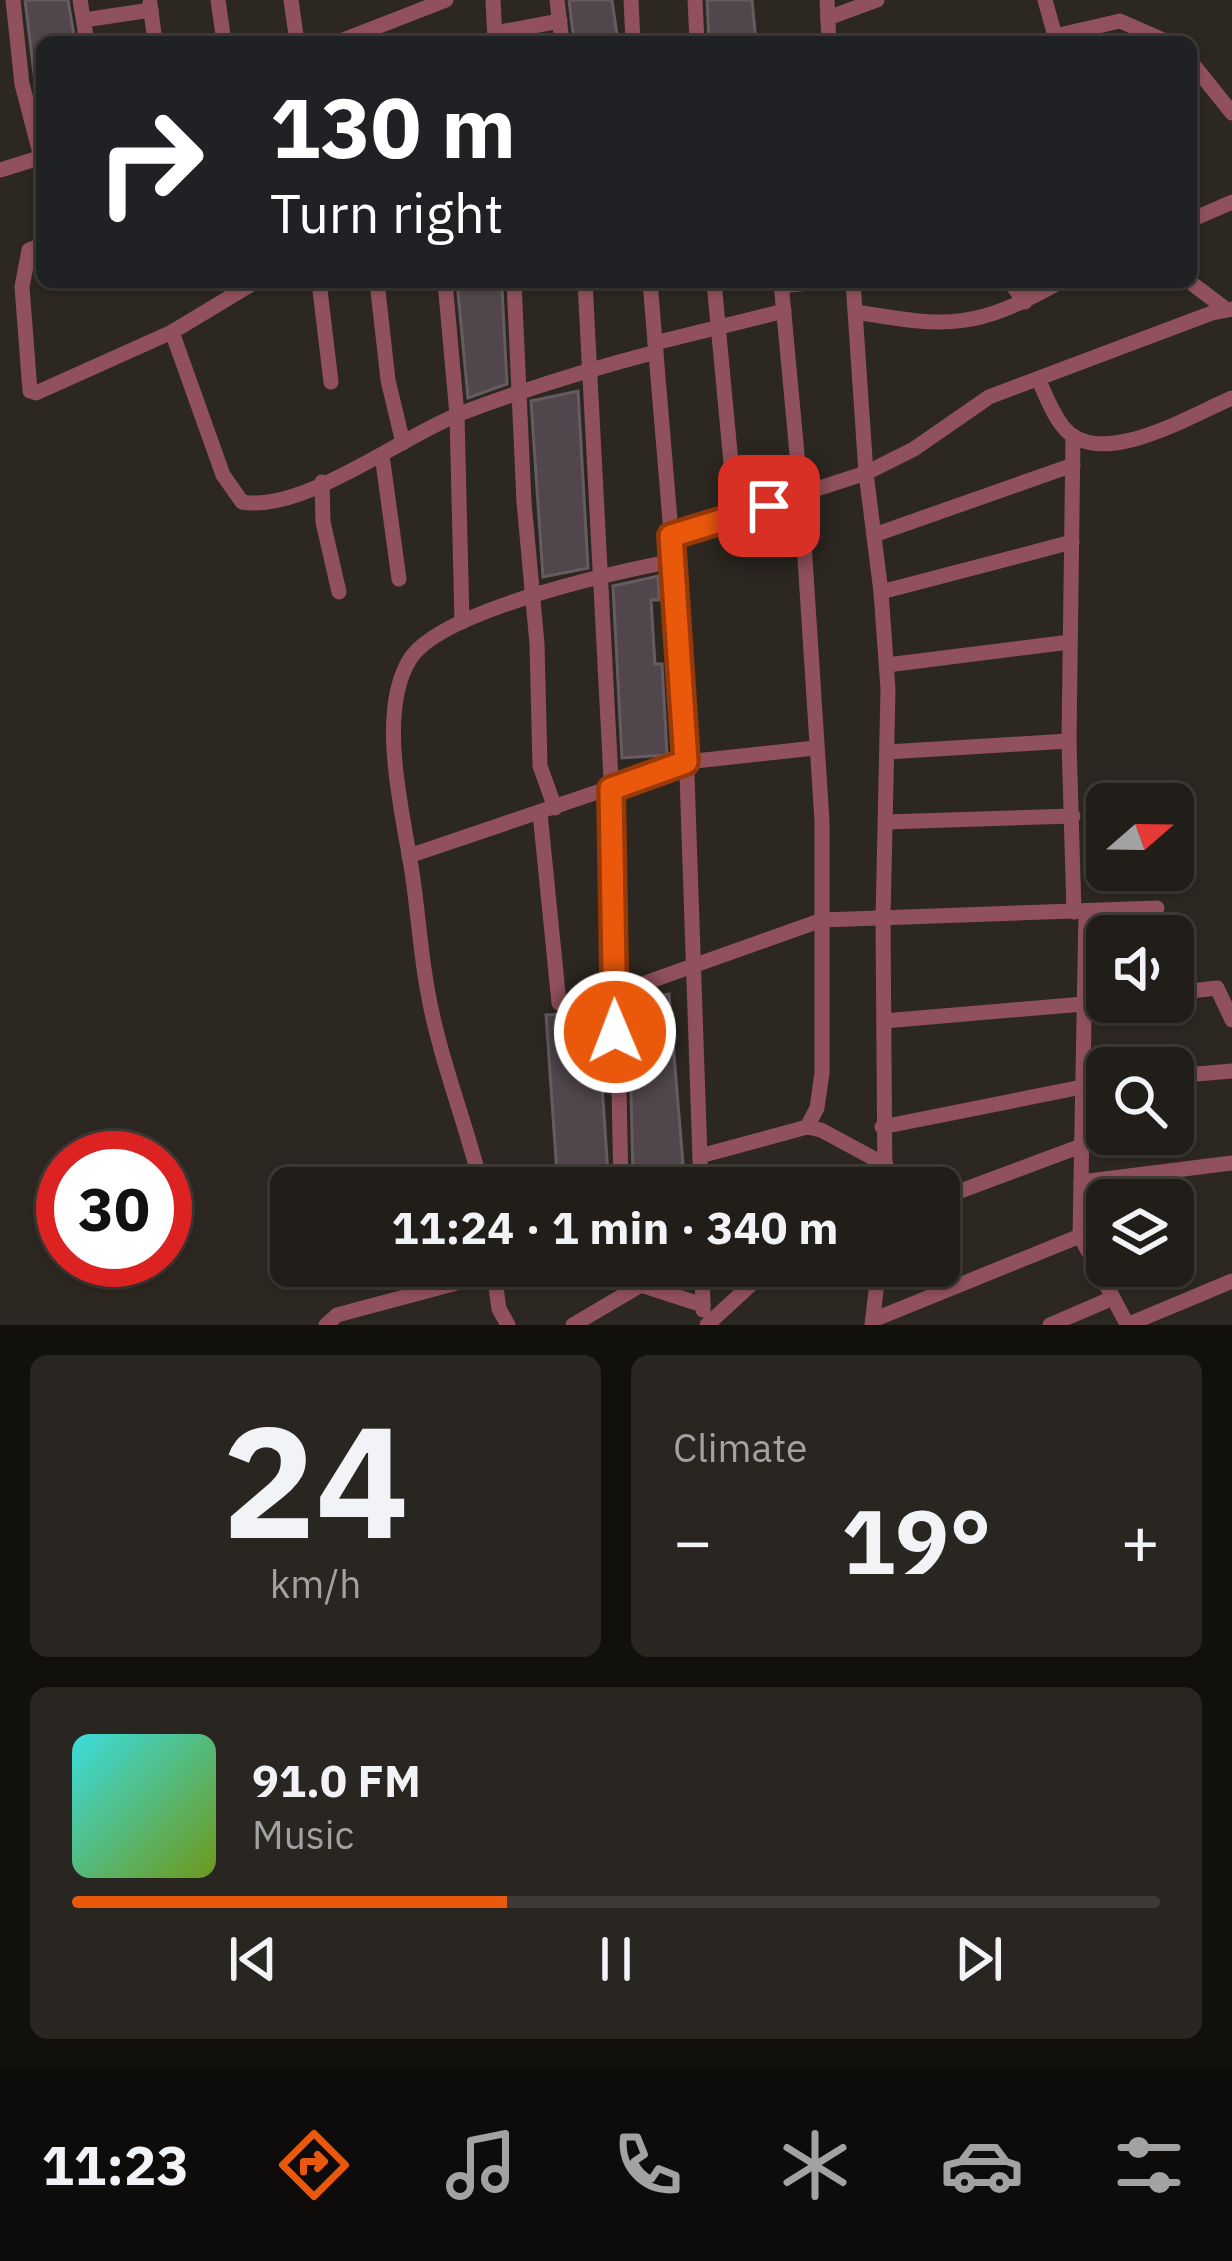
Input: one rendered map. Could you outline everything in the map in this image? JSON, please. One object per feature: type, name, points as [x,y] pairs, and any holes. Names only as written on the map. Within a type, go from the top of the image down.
[{"type":"street","points":[[14,0],[22,84],[36,138]]},
{"type":"street","points":[[80,0],[87,36]]},
{"type":"street","points":[[218,0],[223,36]]},
{"type":"street","points":[[291,0],[296,36]]},
{"type":"street","points":[[493,0],[495,36]]},
{"type":"street","points":[[557,0],[561,36]]},
{"type":"street","points":[[631,0],[633,36]]},
{"type":"street","points":[[695,0],[697,36]]},
{"type":"street","points":[[828,9],[877,0]]},
{"type":"street","points":[[1045,0],[1054,36]]},
{"type":"street","points":[[357,36],[437,2]]},
{"type":"street","points":[[84,20],[150,5],[154,36]]},
{"type":"street","points":[[499,36],[560,21]]},
{"type":"street","points":[[1066,36],[1120,21],[1154,36]]},
{"type":"street","points":[[1197,70],[1231,108]]},
{"type":"street","points":[[0,170],[36,159]]},
{"type":"street","points":[[1197,217],[1232,202]]},
{"type":"street","points":[[36,247],[29,250],[22,287],[30,391],[36,393],[172,332],[245,288]]},
{"type":"street","points":[[1197,287],[1230,309]]},
{"type":"street","points":[[320,288],[331,382]]},
{"type":"street","points":[[378,288],[388,380],[403,443]]},
{"type":"street","points":[[446,288],[457,415],[462,622]]},
{"type":"street","points":[[514,288],[539,766],[547,810],[559,1003],[614,994],[822,920],[1157,908]]},
{"type":"street","points":[[585,288],[611,789],[620,1167]]},
{"type":"street","points":[[651,288],[686,762],[700,1167]]},
{"type":"street","points":[[715,288],[736,516]]},
{"type":"street","points":[[781,288],[801,496],[822,821],[822,1073],[817,1108],[807,1127]]},
{"type":"street","points":[[854,288],[886,664],[882,1127],[886,1165]]},
{"type":"street","points":[[1014,288],[1025,302]]},
{"type":"street","points":[[856,312],[950,324],[999,314],[1048,288]]},
{"type":"street","points":[[671,536],[866,472],[914,449],[989,397],[1230,309]]},
{"type":"street","points":[[172,332],[223,475],[242,502],[264,506],[382,455],[457,415],[656,347],[784,311]]},
{"type":"street","points":[[1038,379],[1062,426],[1096,445],[1118,444],[1232,398]]},
{"type":"street","points":[[1073,436],[1069,741],[1084,1004],[1080,1235],[1127,1324],[1232,1281]]},
{"type":"street","points":[[382,455],[399,579]]},
{"type":"street","points":[[874,535],[1073,465]]},
{"type":"street","points":[[322,482],[323,522],[339,592]]},
{"type":"street","points":[[881,592],[1072,542]]},
{"type":"street","points":[[476,1167],[428,994],[394,776],[398,699],[409,660],[422,646],[462,622],[601,575],[673,561]]},
{"type":"street","points":[[886,664],[1070,642]]},
{"type":"street","points":[[887,752],[1069,741]]},
{"type":"street","points":[[409,856],[686,762],[815,748]]},
{"type":"street","points":[[886,823],[1073,816]]},
{"type":"street","points":[[1194,991],[1216,988],[1232,1020]]},
{"type":"street","points":[[884,1021],[1084,1004]]},
{"type":"street","points":[[1194,1074],[1232,1071]]},
{"type":"street","points":[[882,1127],[1086,1084]]},
{"type":"street","points":[[712,1167],[807,1127],[886,1165]]},
{"type":"street","points":[[960,1191],[1082,1146]]},
{"type":"street","points":[[1081,1181],[1232,1163]]},
{"type":"street","points":[[877,1287],[873,1323],[1080,1235]]},
{"type":"street","points":[[326,1325],[337,1315],[433,1287]]},
{"type":"street","points":[[498,1287],[499,1309],[508,1325]]},
{"type":"street","points":[[573,1325],[638,1287]]},
{"type":"street","points":[[643,1287],[703,1305]]},
{"type":"street","points":[[703,1287],[705,1325]]},
{"type":"street","points":[[705,1325],[748,1287]]},
{"type":"street","points":[[1050,1325],[1113,1298]]},
{"type":"building","points":[[25,0],[68,0],[74,36],[36,36],[36,90]]},
{"type":"building","points":[[569,0],[612,0],[617,36],[573,36]]},
{"type":"building","points":[[707,0],[752,0],[755,36],[709,36]]},
{"type":"building","points":[[458,288],[502,288],[507,384],[468,398]]},
{"type":"building","points":[[578,391],[588,568],[543,577],[531,401]]},
{"type":"building","points":[[658,576],[659,600],[651,600],[655,664],[662,664],[667,755],[622,758],[613,586]]},
{"type":"building","points":[[669,994],[683,1164],[673,1167],[633,1167],[629,1001]]},
{"type":"building","points":[[597,1012],[608,1167],[557,1167],[546,1015]]},
{"type":"route","points":[[615,1032],[611,789],[686,762],[671,536],[769,506]]}]
